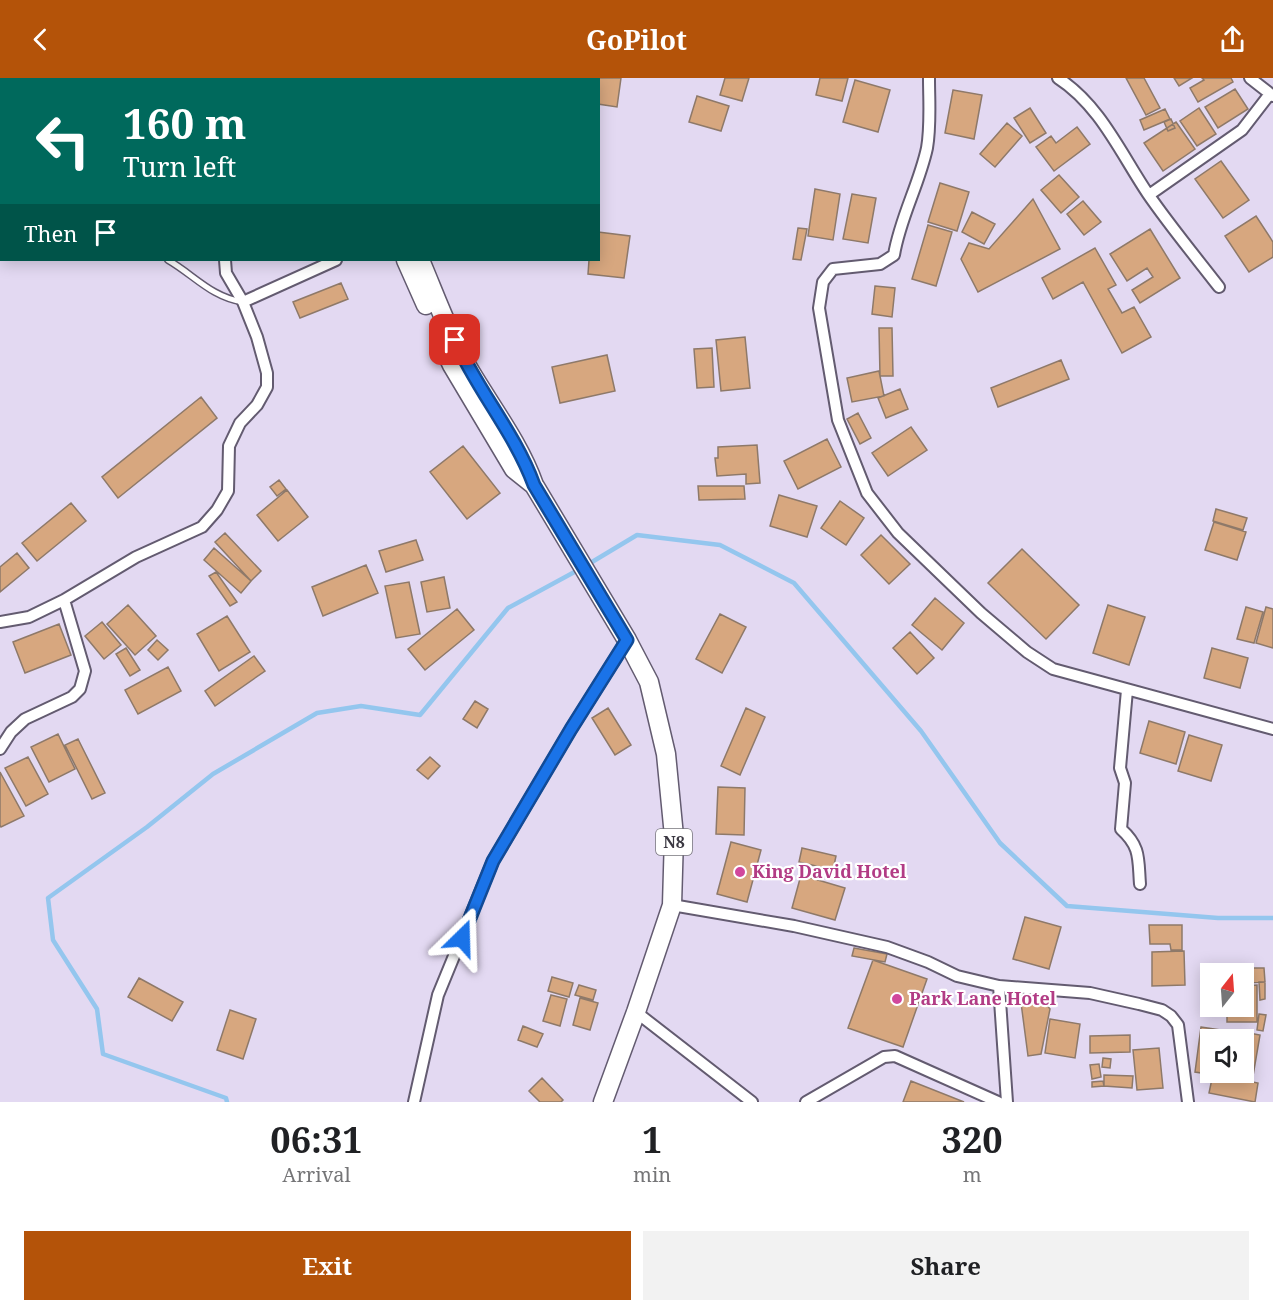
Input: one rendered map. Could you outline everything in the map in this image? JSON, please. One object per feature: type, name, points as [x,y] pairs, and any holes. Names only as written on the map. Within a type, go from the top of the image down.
[{"type":"highway","name":"N8","points":[[406,261],[452,365],[514,469],[534,485]]},
{"type":"highway","name":"N8","points":[[420,261],[464,360],[518,449],[534,485],[627,640],[649,682],[666,754],[674,836],[672,905],[603,1102]]},
{"type":"street","points":[[929,78],[929,132],[926,150],[897,233],[894,255],[880,264],[833,269],[824,282],[819,308],[838,420],[867,493],[898,532],[981,613],[1027,652],[1053,669],[1273,729]]},
{"type":"street","points":[[1058,78],[1074,88],[1111,134],[1149,195],[1219,287]]},
{"type":"street","points":[[1149,195],[1242,130],[1271,96],[1250,78]]},
{"type":"street","points":[[0,622],[29,617],[64,600],[136,557],[202,527],[217,510],[228,490],[229,446],[240,423],[257,405],[267,387],[267,373],[262,355],[243,302],[226,273],[225,261]]},
{"type":"street","points":[[243,302],[334,261]]},
{"type":"street","points":[[0,749],[11,732],[25,719],[72,697],[80,689],[85,671],[64,600]]},
{"type":"street","points":[[414,1102],[438,995],[493,861],[627,640]]},
{"type":"street","points":[[1126,690],[1120,768],[1125,783],[1121,830],[1133,840],[1138,855],[1140,884]]},
{"type":"street","points":[[672,905],[794,926],[886,947],[928,962],[957,976],[999,986],[1090,993],[1162,1010],[1178,1025],[1188,1102]]},
{"type":"street","points":[[999,986],[1007,1102]]},
{"type":"street","points":[[636,1012],[752,1102]]},
{"type":"street","points":[[806,1102],[884,1057],[895,1056],[998,1102]]},
{"type":"lane","points":[[170,261],[211,291],[227,299],[243,302]]},
{"type":"building","points":[[600,78],[621,78],[617,107],[600,104]]},
{"type":"building","points":[[725,78],[749,78],[742,101],[720,95]]},
{"type":"building","points":[[820,78],[848,78],[842,101],[816,95]]},
{"type":"building","points":[[1126,78],[1144,78],[1160,108],[1146,115]]},
{"type":"building","points":[[1174,78],[1192,78],[1179,86]]},
{"type":"building","points":[[1202,78],[1231,78],[1233,82],[1198,102],[1190,88],[1204,80]]},
{"type":"building","points":[[855,80],[890,90],[878,132],[843,122]]},
{"type":"building","points":[[1235,89],[1248,109],[1218,128],[1205,107]]},
{"type":"building","points":[[953,90],[982,95],[974,139],[945,133]]},
{"type":"building","points":[[697,96],[729,106],[721,131],[689,122]]},
{"type":"building","points":[[1030,108],[1046,133],[1030,143],[1014,118]]},
{"type":"building","points":[[1199,108],[1216,134],[1197,146],[1180,121]]},
{"type":"building","points":[[1165,109],[1170,119],[1144,130],[1140,120]]},
{"type":"building","points":[[1171,119],[1175,128],[1168,131],[1164,122]]},
{"type":"building","points":[[1176,122],[1195,149],[1163,171],[1144,143]]},
{"type":"building","points":[[1007,123],[1022,136],[995,167],[980,154]]},
{"type":"building","points":[[1077,127],[1090,144],[1054,171],[1036,147],[1051,136],[1056,143]]},
{"type":"building","points":[[1221,161],[1249,200],[1223,218],[1195,179]]},
{"type":"building","points":[[1059,175],[1079,197],[1061,213],[1041,190]]},
{"type":"building","points":[[940,183],[969,192],[957,231],[928,222]]},
{"type":"building","points":[[815,189],[840,194],[833,240],[808,236]]},
{"type":"building","points":[[852,194],[876,198],[868,243],[843,239]]},
{"type":"building","points":[[1033,199],[1060,249],[978,292],[961,259],[969,243],[989,249]]},
{"type":"building","points":[[1083,201],[1101,222],[1084,235],[1067,214]]},
{"type":"building","points":[[972,212],[995,224],[984,244],[962,232]]},
{"type":"building","points":[[1256,216],[1273,242],[1273,257],[1249,272],[1225,236]]},
{"type":"building","points":[[928,225],[952,232],[936,286],[912,279]]},
{"type":"building","points":[[798,228],[807,229],[801,260],[793,259]]},
{"type":"building","points":[[1150,229],[1180,278],[1140,303],[1132,290],[1153,277],[1147,268],[1127,281],[1110,254]]},
{"type":"building","points":[[600,232],[630,236],[624,278],[588,274],[589,261],[600,261]]},
{"type":"building","points":[[1095,248],[1116,285],[1108,289],[1122,313],[1134,307],[1151,337],[1122,353],[1083,282],[1053,299],[1042,278]]},
{"type":"building","points":[[341,283],[348,299],[300,318],[293,302]]},
{"type":"building","points":[[875,286],[895,288],[892,317],[872,314]]},
{"type":"building","points":[[879,328],[892,328],[893,376],[880,376]]},
{"type":"building","points":[[745,337],[750,388],[721,391],[716,340]]},
{"type":"building","points":[[712,348],[714,387],[697,388],[694,349]]},
{"type":"building","points":[[607,355],[615,391],[560,403],[552,367]]},
{"type":"building","points":[[1061,360],[1069,379],[998,407],[991,388]]},
{"type":"building","points":[[879,371],[884,396],[852,402],[847,378]]},
{"type":"building","points":[[900,389],[908,409],[886,418],[878,398]]},
{"type":"building","points":[[201,397],[217,418],[118,498],[102,477]]},
{"type":"building","points":[[858,413],[871,438],[860,444],[847,419]]},
{"type":"building","points":[[911,427],[927,450],[888,476],[872,453]]},
{"type":"building","points":[[827,439],[841,467],[798,489],[784,461]]},
{"type":"building","points":[[757,445],[760,483],[746,484],[746,474],[717,476],[715,458],[718,458],[718,447]]},
{"type":"building","points":[[463,446],[500,493],[467,519],[430,472]]},
{"type":"building","points":[[279,480],[286,489],[277,496],[270,487]]},
{"type":"building","points":[[698,486],[744,486],[745,499],[699,500]]},
{"type":"building","points":[[287,490],[308,517],[278,541],[257,515]]},
{"type":"building","points":[[779,495],[817,506],[807,537],[770,526]]},
{"type":"building","points":[[840,501],[864,518],[846,545],[821,528]]},
{"type":"building","points":[[71,503],[86,521],[37,561],[22,543]]},
{"type":"building","points":[[1216,509],[1247,518],[1243,530],[1213,521]]},
{"type":"building","points":[[1214,522],[1246,532],[1237,560],[1205,550]]},
{"type":"building","points":[[225,533],[261,571],[251,581],[215,542]]},
{"type":"building","points":[[881,535],[910,564],[889,584],[861,555]]},
{"type":"building","points":[[416,540],[423,560],[386,572],[379,551]]},
{"type":"building","points":[[214,548],[251,581],[241,593],[204,560]]},
{"type":"building","points":[[1022,549],[1079,605],[1046,639],[988,583]]},
{"type":"building","points":[[17,553],[29,568],[0,592],[0,567]]},
{"type":"building","points":[[366,565],[378,593],[323,616],[312,587]]},
{"type":"building","points":[[216,572],[237,602],[230,606],[209,576]]},
{"type":"building","points":[[444,577],[450,608],[427,612],[421,582]]},
{"type":"building","points":[[409,582],[420,634],[396,638],[385,586]]},
{"type":"building","points":[[935,598],[964,623],[942,650],[912,625]]},
{"type":"building","points":[[128,605],[156,636],[135,655],[107,624]]},
{"type":"building","points":[[1108,605],[1145,617],[1129,665],[1093,653]]},
{"type":"building","points":[[1246,607],[1263,612],[1254,643],[1237,639]]},
{"type":"building","points":[[1266,607],[1273,609],[1273,648],[1256,643]]},
{"type":"building","points":[[457,609],[474,630],[425,670],[408,649]]},
{"type":"building","points":[[720,614],[746,627],[722,673],[696,659]]},
{"type":"building","points":[[227,616],[250,652],[219,671],[197,634]]},
{"type":"building","points":[[102,622],[121,645],[104,659],[85,636]]},
{"type":"building","points":[[59,624],[71,655],[25,673],[13,642]]},
{"type":"building","points":[[910,632],[934,658],[917,674],[893,648]]},
{"type":"building","points":[[157,640],[168,650],[158,660],[148,650]]},
{"type":"building","points":[[126,648],[140,670],[130,676],[116,654]]},
{"type":"building","points":[[1212,648],[1248,658],[1240,688],[1204,678]]},
{"type":"building","points":[[254,656],[265,671],[215,706],[205,691]]},
{"type":"building","points":[[168,667],[181,691],[138,714],[125,690]]},
{"type":"building","points":[[475,701],[488,709],[477,728],[463,719]]},
{"type":"building","points":[[608,708],[631,745],[615,755],[592,718]]},
{"type":"building","points":[[746,708],[765,717],[740,775],[721,766]]},
{"type":"building","points":[[1149,721],[1185,732],[1176,764],[1140,753]]},
{"type":"building","points":[[58,734],[75,769],[49,782],[31,747]]},
{"type":"building","points":[[1189,735],[1222,745],[1211,781],[1178,771]]},
{"type":"building","points":[[78,739],[105,793],[92,799],[65,745]]},
{"type":"building","points":[[28,757],[48,794],[26,806],[5,768]]},
{"type":"building","points":[[430,757],[440,766],[428,779],[417,770]]},
{"type":"building","points":[[0,772],[24,816],[1,827],[0,825]]},
{"type":"building","points":[[718,787],[745,788],[744,835],[716,834]]},
{"type":"building","points":[[731,842],[761,850],[747,902],[717,894]]},
{"type":"building","points":[[802,848],[836,856],[833,870],[799,862]]},
{"type":"building","points":[[801,875],[845,888],[835,920],[792,908]]},
{"type":"building","points":[[1025,917],[1061,927],[1049,969],[1013,959]]},
{"type":"building","points":[[1149,925],[1182,925],[1182,950],[1171,950],[1170,944],[1150,944]]},
{"type":"building","points":[[854,948],[887,954],[885,962],[852,956]]},
{"type":"building","points":[[1184,951],[1185,985],[1152,986],[1152,952]]},
{"type":"building","points":[[873,960],[927,979],[903,1047],[848,1028]]},
{"type":"building","points":[[1254,968],[1264,968],[1265,982],[1254,983]]},
{"type":"building","points":[[552,977],[573,983],[569,997],[548,991]]},
{"type":"building","points":[[139,978],[183,1002],[172,1021],[128,997]]},
{"type":"building","points":[[1259,982],[1265,982],[1265,999],[1260,1000]]},
{"type":"building","points":[[579,985],[596,990],[593,1000],[575,995]]},
{"type":"building","points":[[1254,985],[1257,985],[1257,1022],[1227,1022],[1227,1017],[1254,1017]]},
{"type":"building","points":[[1038,993],[1050,1009],[1041,1054],[1028,1056],[1020,995]]},
{"type":"building","points":[[551,995],[567,999],[560,1026],[543,1021]]},
{"type":"building","points":[[580,998],[598,1003],[590,1030],[573,1025]]},
{"type":"building","points":[[230,1010],[256,1019],[243,1059],[217,1050]]},
{"type":"building","points":[[1259,1014],[1266,1015],[1263,1031],[1257,1030]]},
{"type":"building","points":[[1050,1019],[1080,1024],[1075,1058],[1045,1053]]},
{"type":"building","points":[[523,1026],[543,1034],[537,1047],[518,1040]]},
{"type":"building","points":[[1200,1034],[1200,1073],[1195,1072]]},
{"type":"building","points":[[1254,1034],[1260,1035],[1254,1070]]},
{"type":"building","points":[[1130,1035],[1130,1052],[1090,1053],[1090,1036]]},
{"type":"building","points":[[1159,1048],[1163,1088],[1137,1090],[1133,1050]]},
{"type":"building","points":[[1103,1058],[1111,1059],[1110,1068],[1102,1067]]},
{"type":"building","points":[[1099,1064],[1101,1077],[1092,1079],[1090,1065]]},
{"type":"building","points":[[1104,1075],[1133,1076],[1132,1088],[1104,1086]]},
{"type":"building","points":[[542,1078],[563,1100],[561,1102],[540,1102],[529,1091]]},
{"type":"building","points":[[911,1081],[964,1102],[903,1102]]},
{"type":"building","points":[[1103,1081],[1104,1086],[1092,1087],[1092,1082]]},
{"type":"building","points":[[1211,1083],[1258,1083],[1255,1102],[1209,1093]]},
{"type":"waterway","points":[[587,565],[637,535],[720,545],[794,583],[921,731],[1000,843],[1067,906],[1218,918],[1273,918]]},
{"type":"waterway","points":[[227,1102],[226,1098],[103,1054],[97,1009],[53,940],[48,898],[147,827],[213,774],[317,713],[361,706],[420,715],[508,608],[580,569]]},
{"type":"place","name":"King David Hotel","points":[[740,872]]},
{"type":"place","name":"Park Lane Hotel","points":[[897,999]]},
{"type":"route","points":[[455,340],[464,360],[518,449],[534,485],[627,640],[493,861],[462,938]]}]
